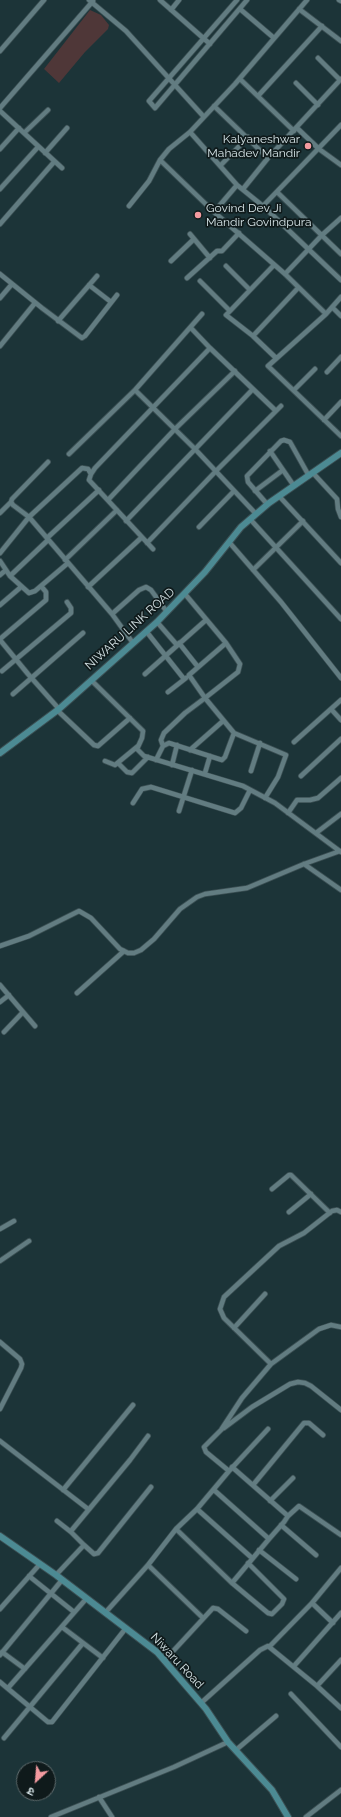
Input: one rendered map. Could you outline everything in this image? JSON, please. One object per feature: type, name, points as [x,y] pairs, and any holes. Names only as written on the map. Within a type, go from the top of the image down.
[{"type":"street","points":[[0,51],[44,0]]},
{"type":"street","points":[[160,0],[210,44]]},
{"type":"street","points":[[171,10],[180,0]]},
{"type":"street","points":[[236,0],[168,78],[150,101],[155,108],[248,0]]},
{"type":"street","points":[[129,206],[149,180],[160,160],[169,149],[190,132],[204,117],[240,78],[307,0]]},
{"type":"street","points":[[62,168],[0,110],[92,1],[126,31],[204,117]]},
{"type":"street","points":[[240,9],[274,38]]},
{"type":"street","points":[[299,9],[341,41]]},
{"type":"street","points":[[258,96],[322,26]]},
{"type":"street","points":[[243,189],[268,158],[341,80],[318,58]]},
{"type":"street","points":[[240,78],[258,96],[319,149],[341,165]]},
{"type":"street","points":[[296,84],[318,104]]},
{"type":"street","points":[[214,106],[248,137],[268,158]]},
{"type":"street","points":[[24,133],[48,110]]},
{"type":"street","points":[[263,206],[341,126]]},
{"type":"street","points":[[0,149],[18,128]]},
{"type":"street","points":[[45,153],[67,128]]},
{"type":"street","points":[[190,132],[237,185],[263,206],[341,280]]},
{"type":"street","points":[[220,166],[248,137]]},
{"type":"street","points":[[0,189],[38,146]]},
{"type":"street","points":[[160,160],[214,212],[285,274],[326,314]]},
{"type":"street","points":[[0,224],[54,162]]},
{"type":"street","points":[[214,212],[237,185]]},
{"type":"street","points":[[277,192],[341,254]]},
{"type":"street","points":[[285,274],[322,235],[341,218]]},
{"type":"street","points":[[187,278],[217,252],[222,251],[239,233]]},
{"type":"street","points":[[190,234],[210,258]]},
{"type":"street","points":[[171,261],[194,239]]},
{"type":"street","points":[[274,264],[226,315],[253,336],[276,358]]},
{"type":"street","points":[[226,266],[250,290]]},
{"type":"street","points":[[0,274],[79,338],[83,338],[117,295]]},
{"type":"street","points":[[58,321],[97,276]]},
{"type":"street","points":[[200,281],[230,311]]},
{"type":"street","points":[[0,298],[12,284]]},
{"type":"street","points":[[89,285],[111,302]]},
{"type":"street","points":[[253,336],[298,288]]},
{"type":"street","points":[[341,297],[326,314],[268,366],[341,436]]},
{"type":"street","points":[[0,346],[35,303]]},
{"type":"street","points":[[332,307],[341,316]]},
{"type":"street","points":[[69,454],[135,390],[202,314]]},
{"type":"street","points":[[191,328],[276,411]]},
{"type":"street","points":[[153,549],[141,538],[89,480],[91,474],[210,348]]},
{"type":"street","points":[[327,372],[341,357]]},
{"type":"street","points":[[294,390],[315,369]]},
{"type":"street","points":[[108,500],[175,429],[234,371]]},
{"type":"street","points":[[126,521],[253,389]]},
{"type":"street","points":[[135,390],[195,449],[256,514]]},
{"type":"street","points":[[324,420],[341,402]]},
{"type":"street","points":[[147,543],[281,406]]},
{"type":"street","points":[[267,504],[248,482],[247,476],[281,440],[287,440],[292,444],[311,474],[337,499],[341,518]]},
{"type":"street","points":[[270,452],[294,486]]},
{"type":"street","name":"NIWARU LINK ROAD","points":[[0,753],[58,709],[157,622],[185,594],[250,519],[267,504],[340,456]]},
{"type":"street","points":[[0,513],[11,502],[14,496],[48,462]]},
{"type":"street","points":[[0,553],[29,517],[82,468],[88,469],[91,474]]},
{"type":"street","points":[[255,491],[283,470]]},
{"type":"street","points":[[10,576],[99,490]]},
{"type":"street","points":[[199,527],[234,491]]},
{"type":"street","points":[[279,496],[341,563]]},
{"type":"street","points":[[11,502],[29,517],[112,614],[134,643]]},
{"type":"street","points":[[0,561],[10,576],[29,594],[41,586],[117,510]]},
{"type":"street","points":[[250,519],[341,619]]},
{"type":"street","points":[[253,570],[302,521]]},
{"type":"street","points":[[88,586],[141,538]]},
{"type":"street","points":[[229,542],[281,602],[341,678]]},
{"type":"street","points":[[0,575],[6,570]]},
{"type":"street","points":[[41,586],[46,592],[46,600],[0,639],[30,678],[94,745],[98,746],[130,718]]},
{"type":"street","points":[[0,605],[21,587]]},
{"type":"street","points":[[112,614],[139,590],[146,587],[151,590],[167,612]]},
{"type":"street","points":[[163,746],[160,740],[164,733],[185,713],[240,669],[238,658],[185,594]]},
{"type":"street","points":[[2,671],[71,613],[71,608],[67,602]]},
{"type":"street","points":[[145,674],[206,620]]},
{"type":"street","points":[[157,622],[198,667]]},
{"type":"street","points":[[146,631],[184,679]]},
{"type":"street","points":[[13,694],[83,633]]},
{"type":"street","points":[[168,692],[226,643]]},
{"type":"street","points":[[188,675],[234,733],[284,752],[286,756],[276,781],[266,798]]},
{"type":"street","points":[[91,680],[143,731],[144,734],[138,746],[118,763],[113,765],[105,761]]},
{"type":"street","points":[[294,742],[341,700]]},
{"type":"street","points":[[331,709],[341,720]]},
{"type":"street","points":[[190,750],[224,721]]},
{"type":"street","points":[[156,760],[163,746],[169,743],[220,760],[224,759],[234,733]]},
{"type":"street","points":[[301,776],[341,739]]},
{"type":"street","points":[[251,771],[260,743]]},
{"type":"street","points":[[172,764],[177,745]]},
{"type":"street","points":[[138,746],[140,752],[148,757],[205,773],[250,790],[266,798],[341,852]]},
{"type":"street","points":[[205,773],[210,756]]},
{"type":"street","points":[[118,763],[127,772],[132,774],[148,757]]},
{"type":"street","points":[[179,811],[192,770]]},
{"type":"street","points":[[288,813],[297,800],[310,800],[318,798],[341,778]]},
{"type":"street","points":[[133,803],[142,789],[151,787],[235,813],[241,808],[250,790]]},
{"type":"street","points":[[316,833],[341,814]]},
{"type":"street","points":[[0,946],[29,936],[79,911],[90,918],[124,951],[134,953],[141,950],[180,909],[197,897],[206,894],[247,888],[304,864],[341,852]]},
{"type":"street","points":[[304,864],[341,890]]},
{"type":"street","points":[[77,993],[124,951]]},
{"type":"street","points":[[0,984],[35,1026]]},
{"type":"street","points":[[0,1002],[9,995]]},
{"type":"street","points":[[4,1032],[23,1012]]},
{"type":"street","points":[[272,1189],[291,1175],[330,1213]]},
{"type":"street","points":[[290,1212],[311,1194]]},
{"type":"street","points":[[271,1364],[221,1314],[221,1303],[224,1297],[279,1246],[304,1234],[330,1213],[337,1210],[341,1212]]},
{"type":"street","points":[[0,1229],[14,1221]]},
{"type":"street","points":[[0,1261],[29,1241]]},
{"type":"street","points":[[234,1328],[265,1294]]},
{"type":"street","points":[[221,1430],[242,1398],[271,1364],[319,1329],[331,1325],[341,1327]]},
{"type":"street","points":[[0,1342],[20,1360],[22,1368],[0,1409]]},
{"type":"street","points":[[288,1516],[252,1485],[203,1449],[206,1444],[221,1430],[252,1407],[290,1384],[298,1382],[311,1386],[341,1410]]},
{"type":"street","points":[[63,1490],[133,1404]]},
{"type":"street","points":[[252,1485],[304,1423],[309,1423],[323,1435]]},
{"type":"street","points":[[105,1613],[148,1565],[176,1529],[197,1509],[230,1469],[268,1429]]},
{"type":"street","points":[[71,1532],[148,1436]]},
{"type":"street","points":[[0,1441],[88,1509]]},
{"type":"street","points":[[270,1501],[293,1478]]},
{"type":"street","points":[[57,1521],[94,1554],[98,1553],[151,1487]]},
{"type":"street","points":[[214,1490],[269,1539]]},
{"type":"street","points":[[232,1583],[296,1508],[302,1507],[341,1535]]},
{"type":"street","points":[[197,1509],[252,1558]]},
{"type":"street","points":[[281,1525],[316,1555]]},
{"type":"street","points":[[176,1529],[232,1583],[268,1613],[272,1614],[282,1604],[284,1599],[248,1563]]},
{"type":"street","name":"Niwaru Road","points":[[0,1536],[56,1575],[86,1599],[143,1640],[164,1660],[201,1703],[228,1742],[272,1790],[288,1817]]},
{"type":"street","points":[[56,1575],[84,1545]]},
{"type":"street","points":[[260,1550],[296,1579]]},
{"type":"street","points":[[0,1609],[40,1564]]},
{"type":"street","points":[[148,1565],[203,1618]]},
{"type":"street","points":[[201,1703],[260,1650],[270,1646],[312,1603],[341,1568]]},
{"type":"street","points":[[29,1576],[74,1612]]},
{"type":"street","points":[[25,1669],[1,1653],[62,1580]]},
{"type":"street","points":[[8,1688],[86,1599]]},
{"type":"street","points":[[312,1603],[332,1623]]},
{"type":"street","points":[[164,1660],[212,1609],[216,1608],[246,1631]]},
{"type":"street","points":[[294,1666],[341,1613]]},
{"type":"street","points":[[62,1627],[103,1658]]},
{"type":"street","points":[[0,1682],[48,1722],[52,1722],[126,1628]]},
{"type":"street","points":[[4,1738],[83,1643]]},
{"type":"street","points":[[270,1646],[340,1706]]},
{"type":"street","points":[[317,1686],[341,1660]]},
{"type":"street","points":[[291,1694],[341,1747]]},
{"type":"street","points":[[236,1750],[276,1716]]},
{"type":"street","points":[[52,1817],[174,1767],[228,1742]]},
{"type":"street","points":[[306,1817],[340,1792]]},
{"type":"street","points":[[100,1797],[111,1817]]},
{"type":"shaded area","points":[[90,10],[101,15],[109,25],[108,29],[85,52],[59,83],[44,69]]},
{"type":"place","name":"Kalyaneshwar Mahadev Mandir","points":[[308,146]]},
{"type":"place","name":"Govind Dev Ji Mandir Govindpura","points":[[198,215]]}]
